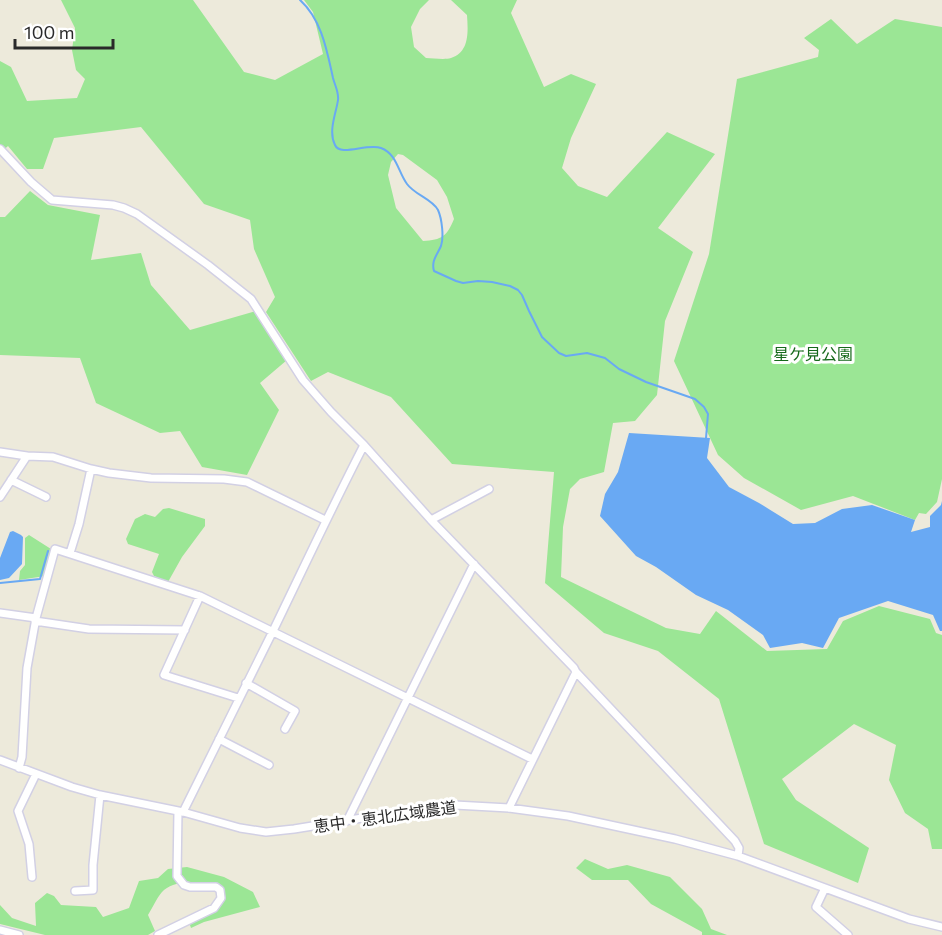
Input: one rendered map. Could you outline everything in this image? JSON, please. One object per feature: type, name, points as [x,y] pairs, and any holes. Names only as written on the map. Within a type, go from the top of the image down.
[{"type":"street","points":[[0,149],[31,182],[52,200],[113,205],[137,214],[242,292],[255,305],[303,380],[331,412],[735,841],[739,848],[738,856]]},
{"type":"street","points":[[158,935],[214,908],[221,898],[220,890],[216,887],[190,887],[184,885],[177,876],[181,811],[364,445]]},
{"type":"street","points":[[0,452],[53,457],[91,469],[151,478],[224,479],[247,482],[325,520]]},
{"type":"street","points":[[0,497],[27,456]]},
{"type":"street","points":[[70,553],[91,469]]},
{"type":"street","points":[[11,480],[46,497]]},
{"type":"street","points":[[431,520],[489,489]]},
{"type":"street","points":[[19,768],[22,757],[27,668],[36,619],[55,549],[200,596],[532,759]]},
{"type":"street","points":[[347,821],[474,564]]},
{"type":"street","points":[[200,596],[164,675],[238,698]]},
{"type":"street","points":[[0,613],[89,629],[185,630]]},
{"type":"street","points":[[509,808],[576,672]]},
{"type":"street","points":[[246,683],[295,711],[285,729]]},
{"type":"street","points":[[219,739],[269,765]]},
{"type":"street","name":"恵中・恵北広域農道","points":[[0,760],[100,795],[181,811],[240,828],[266,832],[455,804],[509,808],[577,818],[738,856],[909,919],[942,927]]},
{"type":"street","points":[[32,877],[29,844],[18,811],[36,774]]},
{"type":"street","points":[[75,891],[93,890],[93,865],[100,795]]},
{"type":"street","points":[[825,888],[816,907],[848,935]]},
{"type":"street","points":[[0,930],[19,935]]},
{"type":"green space","points":[[61,0],[193,0],[244,72],[275,80],[323,54],[313,12],[304,0],[429,0],[420,9],[411,27],[414,47],[426,58],[442,59],[457,55],[462,51],[467,40],[467,15],[451,0],[517,0],[511,13],[544,87],[571,74],[596,84],[571,138],[562,168],[578,186],[607,197],[667,132],[715,154],[658,228],[693,252],[665,321],[657,395],[635,421],[613,423],[604,472],[580,479],[570,489],[563,527],[561,577],[666,628],[700,634],[716,611],[767,651],[827,649],[843,621],[879,606],[930,619],[936,633],[942,635],[942,849],[932,849],[928,829],[905,813],[889,780],[896,745],[854,724],[782,779],[796,800],[869,848],[858,883],[764,844],[719,699],[658,651],[604,633],[545,583],[554,472],[452,464],[391,397],[328,372],[311,381],[266,312],[275,297],[254,249],[250,220],[204,204],[141,127],[54,138],[43,169],[27,169],[8,146],[0,153],[0,61],[11,67],[27,101],[77,98],[85,79],[76,70],[72,50],[75,28]],"holes":[[[398,154],[403,155],[437,180],[447,197],[454,219],[446,233],[435,240],[423,241],[396,208],[388,175],[391,162]]]},
{"type":"green space","name":"星ケ見公園","points":[[831,19],[857,44],[895,19],[942,27],[942,479],[937,502],[926,514],[919,513],[915,520],[853,496],[801,510],[744,478],[718,455],[674,361],[709,254],[737,79],[818,57],[819,50],[804,38]]},
{"type":"green space","points":[[30,191],[48,205],[100,215],[91,260],[141,253],[151,285],[190,330],[256,311],[287,360],[260,383],[279,410],[247,475],[202,467],[180,431],[160,433],[96,403],[80,358],[0,355],[0,217],[5,217]]},
{"type":"green space","points":[[169,508],[205,519],[205,526],[182,557],[168,582],[154,576],[152,572],[159,554],[128,544],[126,539],[135,519],[145,514],[155,517],[163,509]]},
{"type":"green space","points":[[29,535],[51,549],[45,576],[19,580],[20,571],[25,565],[25,538]]},
{"type":"green space","points":[[585,859],[608,869],[627,865],[670,877],[702,909],[711,929],[727,935],[702,935],[702,932],[651,904],[628,880],[592,880],[576,868]]},
{"type":"green space","points":[[187,867],[224,877],[253,892],[260,907],[204,922],[191,928],[189,922],[221,906],[224,893],[218,886],[183,883],[170,886],[160,895],[148,915],[155,931],[148,935],[45,935],[0,924],[0,905],[12,918],[36,926],[35,903],[47,893],[54,896],[61,905],[96,907],[103,917],[129,908],[139,881],[158,878],[168,869]]},
{"type":"water","points":[[629,433],[710,438],[707,458],[729,487],[793,524],[815,523],[842,509],[872,505],[915,520],[911,532],[930,527],[930,516],[942,501],[942,631],[933,615],[888,601],[839,618],[823,648],[802,643],[770,648],[763,635],[728,610],[696,595],[636,556],[600,516],[605,494],[618,472]]},
{"type":"water","points":[[13,531],[23,537],[22,564],[9,578],[0,580],[0,558],[10,532]]},
{"type":"waterway","points":[[300,0],[319,26],[337,92],[338,100],[332,128],[335,145],[342,150],[375,147],[391,154],[407,184],[435,206],[441,218],[442,238],[434,261],[434,271],[463,283],[492,282],[518,290],[542,337],[559,353],[566,356],[587,353],[605,358],[619,369],[646,382],[695,399],[708,414],[706,438]]},
{"type":"waterway","points":[[0,583],[40,579],[48,551]]}]
